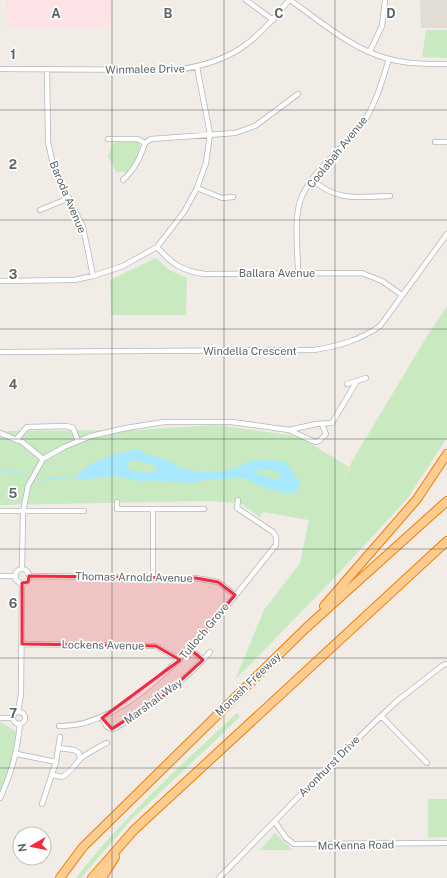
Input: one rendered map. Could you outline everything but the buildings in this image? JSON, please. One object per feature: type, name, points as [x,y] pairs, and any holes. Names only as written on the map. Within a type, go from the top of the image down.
[{"type":"highway","points":[[306,628],[359,564],[417,499],[447,454]]},
{"type":"highway","name":"Monash Freeway","points":[[60,878],[83,846],[306,628],[447,501]]},
{"type":"highway","points":[[92,878],[134,830],[447,541]]},
{"type":"highway","points":[[102,878],[134,830]]},
{"type":"highway","points":[[53,878],[65,863],[83,846]]},
{"type":"street","points":[[246,0],[273,20]]},
{"type":"street","points":[[289,0],[352,42],[389,59],[421,64],[447,64]]},
{"type":"street","name":"Winmalee Drive","points":[[0,69],[177,70],[197,67],[215,62],[242,48],[254,39],[273,20],[289,0]]},
{"type":"street","points":[[370,51],[382,26],[386,0]]},
{"type":"street","name":"Coolabah Avenue","points":[[298,272],[297,214],[301,197],[312,179],[363,123],[374,104],[389,59]]},
{"type":"street","points":[[0,281],[74,280],[93,276],[124,266],[157,247],[184,212],[197,188],[206,163],[210,134],[197,67]]},
{"type":"street","name":"Baroda Avenue","points":[[47,69],[48,142],[54,169],[83,227],[93,276]]},
{"type":"street","points":[[123,180],[133,170],[141,156],[145,143],[151,139],[235,133],[256,126],[298,94]]},
{"type":"street","points":[[108,139],[137,139],[145,143]]},
{"type":"street","points":[[435,142],[447,142]]},
{"type":"street","points":[[312,179],[330,193],[347,197],[390,196]]},
{"type":"street","points":[[197,188],[222,198],[233,197]]},
{"type":"street","points":[[40,210],[69,198]]},
{"type":"street","name":"Windella Crescent","points":[[0,352],[314,350],[338,346],[366,335],[380,326],[447,234]]},
{"type":"street","name":"Ballara Avenue","points":[[157,247],[169,262],[189,272],[205,274],[298,272],[362,273],[382,281],[402,295]]},
{"type":"street","points":[[347,384],[366,378]]},
{"type":"street","points":[[22,569],[23,512],[28,486],[43,459],[78,442],[126,428],[164,422],[232,422],[289,430],[315,442],[319,441],[326,434],[357,382]]},
{"type":"street","points":[[289,430],[332,423]]},
{"type":"street","points":[[322,424],[326,434]]},
{"type":"street","points":[[16,440],[27,427],[67,426],[73,428],[78,442]]},
{"type":"street","points":[[0,433],[16,440],[43,459]]},
{"type":"street","name":"Tulloch Grove","points":[[59,726],[72,726],[102,718],[123,704],[180,660],[276,545],[276,537],[273,532],[237,508],[238,500]]},
{"type":"street","points":[[117,502],[117,509],[204,508]]},
{"type":"street","points":[[153,509],[153,577]]},
{"type":"street","points":[[0,511],[84,511]]},
{"type":"street","points":[[22,569],[27,571],[29,576],[26,581],[22,583]]},
{"type":"street","points":[[16,576],[18,571],[22,569]]},
{"type":"street","points":[[0,576],[16,576]]},
{"type":"street","points":[[16,576],[17,580],[22,583]]},
{"type":"street","name":"Thomas Arnold Avenue","points":[[29,576],[207,579],[218,582],[235,595]]},
{"type":"street","points":[[13,718],[18,712],[21,694],[22,583]]},
{"type":"street","name":"Lockens Avenue","points":[[22,644],[156,646],[180,660]]},
{"type":"street","points":[[190,649],[203,660]]},
{"type":"street","name":"Marshall Way","points":[[102,718],[107,727],[112,729],[116,728],[166,694],[190,674],[210,652]]},
{"type":"street","name":"Avonhurst Drive","points":[[219,878],[309,786],[381,716],[397,701],[443,665],[447,664]]},
{"type":"street","points":[[0,798],[11,775],[16,754],[20,724],[24,721],[25,716],[18,712]]},
{"type":"street","points":[[381,716],[427,762]]},
{"type":"street","points":[[0,718],[13,718]]},
{"type":"street","points":[[13,718],[16,723],[20,724]]},
{"type":"street","points":[[42,804],[53,775],[60,738]]},
{"type":"street","points":[[80,758],[107,743]]},
{"type":"street","points":[[53,775],[62,777],[67,774],[78,764],[80,758],[79,753],[74,750],[59,748]]},
{"type":"street","points":[[16,754],[56,762]]},
{"type":"street","name":"McKenna Road","points":[[275,822],[286,838],[294,844],[447,843]]},
{"type":"highlighted area","points":[[29,576],[196,578],[218,582],[235,595],[190,649],[203,660],[166,694],[112,729],[102,718],[180,660],[156,646],[22,644],[22,583],[28,582]]},
{"type":"shaded area","points":[[6,0],[111,0],[112,28],[7,28]]},
{"type":"shaded area","points":[[420,0],[447,0],[447,28],[421,28]]},
{"type":"green space","points":[[426,30],[447,30],[447,58],[422,57]]},
{"type":"green space","points":[[136,141],[140,143],[140,147],[134,162],[127,172],[124,173],[123,171],[117,173],[108,156],[112,144],[116,142]]},
{"type":"green space","points":[[156,258],[169,270],[187,278],[186,315],[111,315],[110,280]]},
{"type":"green space","points":[[447,306],[447,438],[407,499],[336,576],[235,680],[264,610],[300,563],[309,520],[263,512],[260,517],[240,503],[207,501],[0,505],[0,431],[136,430],[216,425],[290,435],[303,439],[349,467],[341,490],[352,461]]},
{"type":"green space","points":[[237,713],[240,717],[130,821],[81,878],[76,878],[113,834],[173,772]]},
{"type":"green space","points":[[0,722],[19,733],[17,754],[0,798]]},
{"type":"green space","points":[[428,799],[447,799],[447,837],[428,838]]},
{"type":"green space","points":[[275,833],[290,847],[292,850],[260,850]]},
{"type":"water","points":[[140,449],[146,454],[170,461],[178,467],[197,472],[226,471],[254,460],[285,461],[299,482],[299,487],[294,493],[284,493],[263,487],[244,478],[212,479],[190,483],[150,480],[147,482],[113,476],[80,480],[76,477],[81,471],[96,462],[132,450]],"holes":[[[136,460],[155,466],[155,471],[148,473],[129,470],[128,462]],[[256,469],[278,471],[280,476],[276,480],[256,472]]]},
{"type":"waterway","points":[[0,470],[24,474]]},
{"type":"waterway","points":[[41,480],[76,477]]}]
